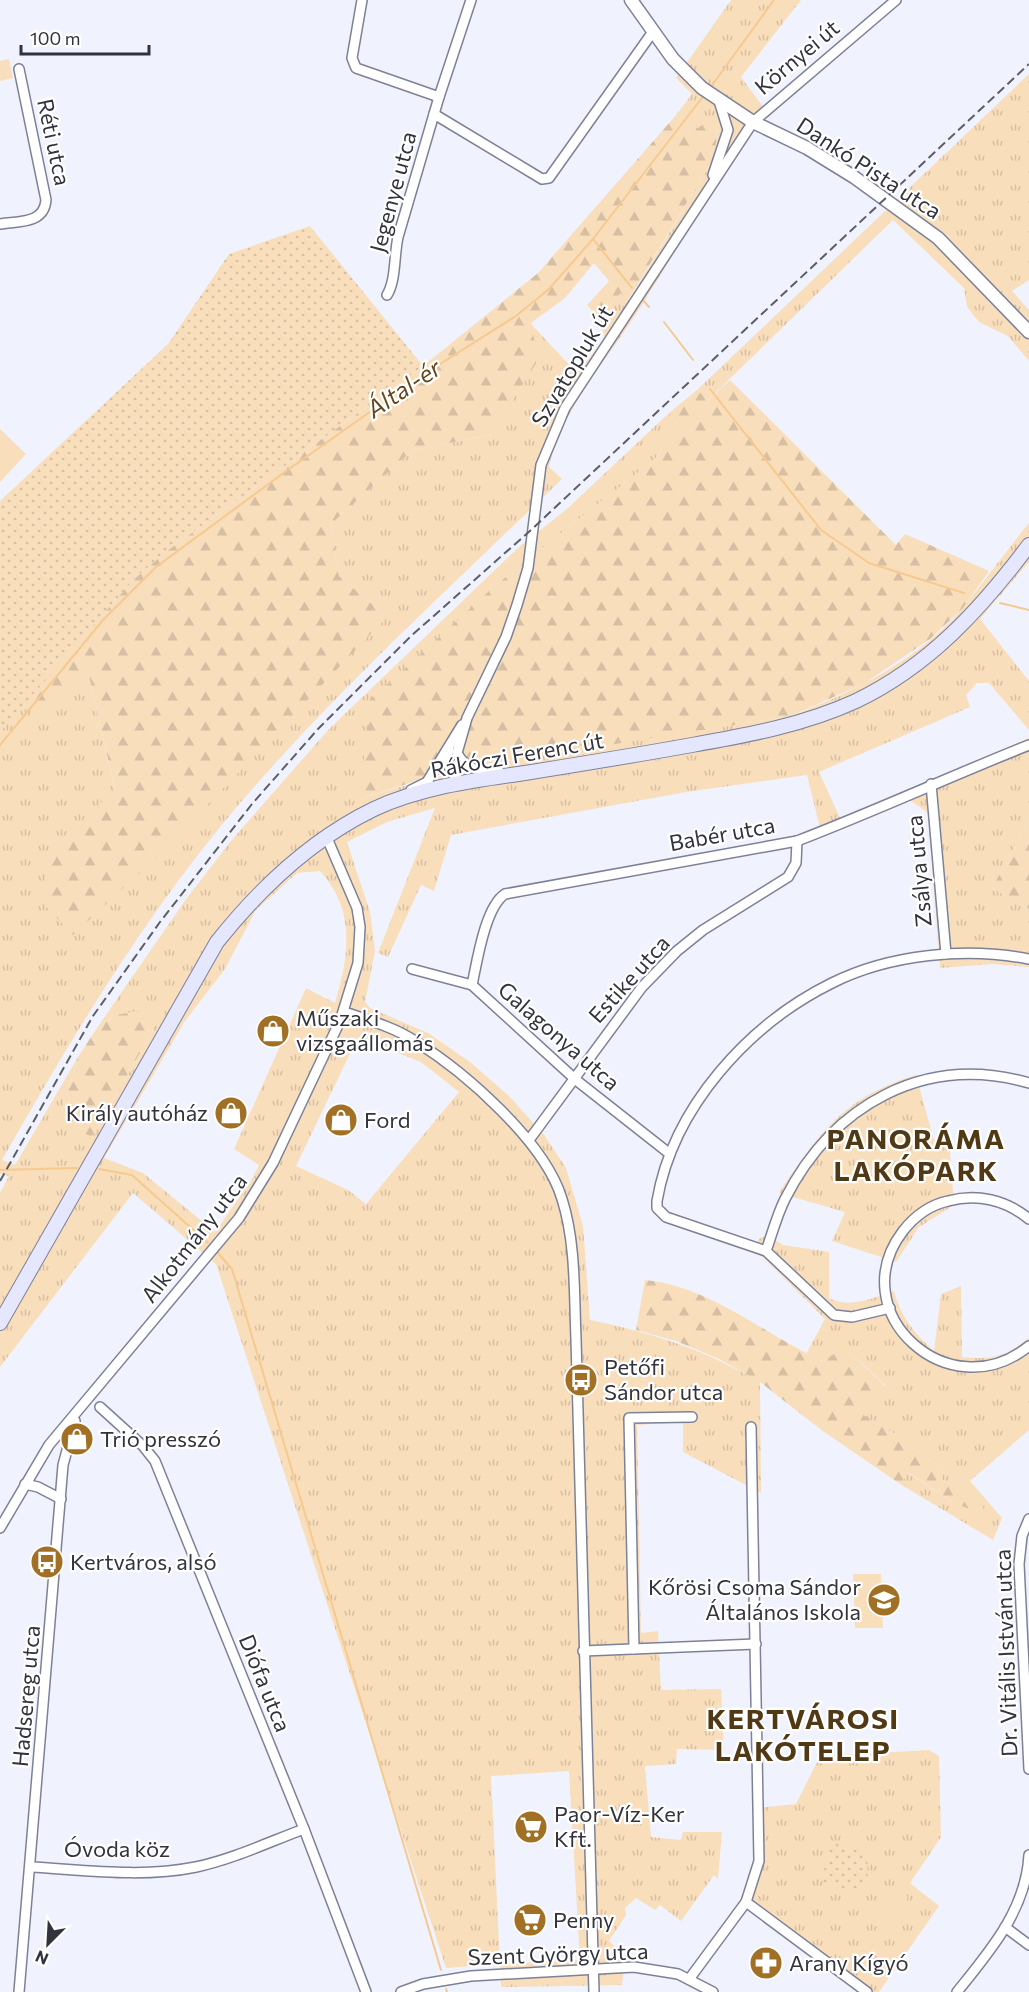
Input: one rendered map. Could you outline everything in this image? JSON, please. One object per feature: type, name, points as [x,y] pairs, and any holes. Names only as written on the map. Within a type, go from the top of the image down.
[{"type":"main road","name":"Rákóczi Ferenc út","points":[[0,1323],[217,942],[273,880],[327,838],[376,808],[459,780],[552,768],[768,730],[856,700],[899,676],[951,636],[987,600],[1029,545]]},
{"type":"street","points":[[362,0],[352,58],[356,68],[439,97]]},
{"type":"street","name":"Jegenye utca","points":[[387,295],[393,287],[394,255],[398,237],[439,97],[471,0]]},
{"type":"street","name":"Dankó Pista utca","points":[[631,0],[652,33],[673,59],[710,94],[753,122],[807,148],[869,188],[938,238],[1029,332]]},
{"type":"street","name":"Környei út","points":[[753,122],[896,0]]},
{"type":"street","points":[[434,114],[542,179],[549,178],[652,33]]},
{"type":"street","name":"Réti utca","points":[[0,224],[36,219],[46,208],[19,69]]},
{"type":"street","name":"Szvatopluk út","points":[[709,188],[728,130],[710,94]]},
{"type":"street","name":"Szvatopluk út","points":[[376,808],[427,782],[467,718],[506,637],[520,597],[528,568],[536,488],[541,465],[555,427],[753,122]]},
{"type":"street","name":"Szvatopluk út","points":[[459,780],[457,753],[467,718]]},
{"type":"street","points":[[451,741],[446,757],[459,780]]},
{"type":"street","name":"Babér utca","points":[[472,985],[490,915],[497,900],[505,894],[797,841],[833,829],[931,784],[1029,745]]},
{"type":"street","points":[[457,753],[463,765],[472,769],[489,771],[552,768]]},
{"type":"street","name":"Zsálya utca","points":[[931,784],[946,954]]},
{"type":"street","name":"Alkotmány utca","points":[[0,1528],[49,1445],[84,1406],[239,1218],[273,1163],[344,1012],[358,963],[360,927],[351,891],[327,838]]},
{"type":"street","name":"Estike utca","points":[[529,1140],[576,1080],[619,1015],[677,951],[703,930],[792,873],[798,857],[797,841]]},
{"type":"street","points":[[890,1308],[852,1317],[834,1314],[826,1310],[766,1251],[666,1217],[661,1213],[657,1201],[670,1154],[703,1094],[717,1076],[752,1038],[812,994],[852,974],[898,962],[946,954],[985,953],[1029,959]]},
{"type":"street","name":"Galagonya utca","points":[[412,969],[472,985],[576,1080],[670,1154]]},
{"type":"street","points":[[344,1012],[375,1022],[414,1040],[450,1065],[529,1140],[557,1184],[566,1210],[576,1339],[594,1992]]},
{"type":"street","points":[[766,1251],[783,1201],[804,1167],[838,1126],[866,1105],[895,1089],[932,1077],[991,1075],[1029,1083]]},
{"type":"street","points":[[1029,1220],[1000,1202],[977,1197],[944,1202],[924,1212],[908,1226],[891,1253],[886,1286],[890,1308],[899,1328],[913,1345],[929,1357],[949,1365],[972,1368],[998,1364],[1029,1346]]},
{"type":"street","name":"Hadsereg utca","points":[[19,1992],[61,1499],[67,1445],[72,1428],[84,1406]]},
{"type":"street","name":"Diófa utca","points":[[100,1407],[124,1427],[155,1461],[304,1829],[366,1992]]},
{"type":"street","points":[[634,1649],[629,1418],[692,1417]]},
{"type":"street","points":[[690,1978],[746,1902],[759,1862],[761,1845],[751,1427]]},
{"type":"street","points":[[25,1484],[38,1486],[61,1499]]},
{"type":"street","name":"Dr. Vitális István utca","points":[[1029,1519],[1022,1536],[1019,1564],[1029,1769]]},
{"type":"street","points":[[583,1651],[756,1644]]},
{"type":"street","name":"Óvoda köz","points":[[31,1867],[128,1872],[174,1870],[214,1862],[304,1829]]},
{"type":"street","points":[[957,1992],[1005,1927],[1022,1895],[1029,1855]]},
{"type":"street","points":[[746,1902],[867,1992]]},
{"type":"street","points":[[1005,1927],[1029,1945]]},
{"type":"street","name":"Szent György utca","points":[[401,1992],[445,1979],[592,1969],[650,1968],[690,1978],[713,1992]]},
{"type":"green space","points":[[731,0],[801,0],[741,77],[768,113],[750,127],[654,285],[587,385],[564,425],[549,467],[562,479],[356,678],[240,803],[174,887],[113,976],[56,1067],[2,1160],[15,1165],[78,1057],[62,1110],[92,1137],[153,1030],[154,1022],[117,1015],[99,1025],[184,902],[230,842],[329,729],[519,547],[568,508],[669,413],[678,424],[655,459],[497,584],[360,799],[413,783],[519,759],[791,716],[814,707],[885,672],[928,642],[964,606],[1029,523],[1029,562],[980,619],[1029,681],[1029,730],[989,683],[977,683],[966,695],[970,707],[819,772],[840,818],[820,828],[807,775],[686,792],[451,835],[434,891],[421,885],[388,957],[378,953],[435,808],[387,822],[347,842],[370,912],[375,951],[365,1002],[370,1008],[428,1033],[470,1062],[509,1096],[545,1136],[566,1168],[583,1226],[590,1320],[635,1331],[698,1351],[760,1382],[761,1493],[683,1452],[683,1422],[637,1425],[641,1633],[658,1631],[661,1690],[721,1689],[724,1750],[677,1749],[676,1764],[645,1766],[651,1837],[681,1840],[683,1832],[722,1832],[718,1879],[714,1875],[681,1921],[660,1905],[655,1910],[636,1898],[625,1908],[626,1915],[609,1941],[625,1956],[622,1985],[501,1987],[500,1964],[446,1968],[216,1264],[133,1193],[0,1367],[0,1193],[9,1176],[0,1174],[0,732],[24,703],[41,719],[88,671],[115,790],[55,848],[387,617],[339,576],[331,524],[413,450],[491,435],[530,323],[577,373],[605,338],[598,317],[621,293],[628,302],[715,156],[717,127],[698,128],[677,114],[692,94],[676,78]],"holes":[[[320,871],[340,901],[346,934],[344,968],[335,1003],[306,988],[234,1149],[259,1165],[251,1181],[215,1232],[143,1173],[104,1158],[185,1021],[225,969],[256,910],[297,873]],[[358,1037],[421,1062],[459,1092],[366,1204],[348,1190],[296,1166]],[[569,1771],[580,1960],[500,1964],[491,1776]]]},
{"type":"green space","points":[[9,59],[13,78],[0,81],[0,61]]},
{"type":"green space","points":[[1029,74],[1029,280],[1012,291],[1029,310],[1029,361],[1008,336],[979,322],[967,307],[964,288],[893,220],[708,400],[697,390]]},
{"type":"green space","points":[[677,114],[698,128],[711,119],[717,127],[715,156],[627,302],[621,293],[598,317],[587,305],[609,281],[594,263],[565,298],[531,323],[538,360],[491,435],[413,450],[331,524],[339,576],[387,617],[169,845],[73,935],[39,899],[55,848],[115,789],[88,671],[41,720],[24,703],[134,579],[168,550],[423,366],[538,273]]},
{"type":"green space","points":[[310,226],[423,366],[168,550],[134,579],[0,732],[0,501],[168,344],[229,254]]},
{"type":"green space","points":[[730,380],[896,545],[905,534],[989,571],[963,608],[930,639],[865,683],[791,716],[483,765],[419,780],[360,799],[370,700],[497,584],[655,459],[678,424],[669,413],[697,390],[708,400]]},
{"type":"green space","points":[[0,429],[26,454],[0,482]]},
{"type":"green space","points":[[1029,738],[1029,820],[992,888],[1029,909],[1029,967],[993,964],[940,968],[928,813],[900,793]]},
{"type":"green space","points":[[1029,820],[1029,909],[992,888]]},
{"type":"green space","points":[[137,1011],[154,1022],[153,1030],[92,1137],[65,1124],[62,1109],[78,1057],[99,1025],[117,1015]]},
{"type":"green space","points":[[916,1075],[934,1140],[949,1139],[954,1205],[919,1227],[896,1262],[832,1241],[845,1212],[779,1193],[821,1135],[852,1106],[870,1094]]},
{"type":"green space","points":[[767,1235],[783,1245],[829,1252],[829,1298],[845,1303],[870,1299],[894,1291],[900,1309],[909,1324],[934,1351],[941,1294],[961,1286],[962,1357],[998,1356],[1029,1338],[1029,1430],[970,1481],[1002,1518],[993,1540],[900,1484],[908,1473],[954,1503],[971,1494],[940,1479],[945,1472],[895,1434],[859,1413],[886,1386],[844,1347],[824,1362],[806,1354],[825,1319],[763,1257],[752,1252],[759,1239]]},
{"type":"green space","points":[[645,1280],[669,1284],[715,1301],[824,1362],[843,1346],[886,1387],[860,1413],[895,1434],[945,1472],[940,1479],[971,1494],[991,1517],[954,1503],[909,1473],[900,1484],[820,1429],[760,1382],[719,1359],[676,1341],[636,1330]]},
{"type":"green space","points":[[853,1574],[881,1574],[883,1628],[855,1628]]},
{"type":"green space","points":[[929,1750],[939,1756],[941,1837],[910,1883],[939,1906],[879,1992],[863,1992],[741,1903],[754,1875],[757,1808],[796,1804],[820,1756]]},
{"type":"green space","points":[[832,1841],[867,1852],[868,1885],[851,1891],[821,1881]]},
{"type":"green space","points":[[890,1887],[908,1897],[889,1930],[872,1920]]},
{"type":"waterway","name":"Által-ér","points":[[710,88],[774,0]]},
{"type":"waterway","name":"Által-ér","points":[[0,745],[103,620],[156,567],[282,474],[418,378],[516,316],[549,289],[593,239],[705,94]]},
{"type":"waterway","points":[[593,239],[632,288]]},
{"type":"waterway","points":[[641,298],[649,307]]},
{"type":"waterway","points":[[664,322],[693,360]]},
{"type":"waterway","points":[[710,389],[821,530],[869,563],[964,593]]},
{"type":"waterway","points":[[1000,603],[1029,610]]},
{"type":"waterway","points":[[0,1170],[77,1168]]},
{"type":"waterway","points":[[99,1169],[132,1175],[208,1243]]},
{"type":"waterway","points":[[217,1252],[232,1269],[441,1970]]},
{"type":"railway","points":[[0,1181],[93,1016],[160,922],[252,804],[318,729],[411,636],[531,530],[1029,64]]},
{"type":"place","name":"Műszaki vizsgaállomás","points":[[273,1031]]},
{"type":"place","name":"Király autóház","points":[[231,1113]]},
{"type":"place","name":"Ford","points":[[341,1120]]},
{"type":"place","name":"Petőfi Sándor utca","points":[[581,1380]]},
{"type":"place","name":"Trió presszó","points":[[77,1439]]},
{"type":"place","name":"Kertváros, alsó","points":[[47,1562]]},
{"type":"place","name":"Kőrösi Csoma Sándor Általános Iskola","points":[[884,1600]]},
{"type":"place","name":"Paor-Víz-Ker Kft.","points":[[531,1827]]},
{"type":"place","name":"Penny","points":[[530,1920]]},
{"type":"place","name":"Arany Kígyó","points":[[766,1963]]},
{"type":"district","name":"PANORÁMA LAKÓPARK","points":[[916,1155]]},
{"type":"district","name":"KERTVÁROSI LAKÓTELEP","points":[[803,1735]]}]
